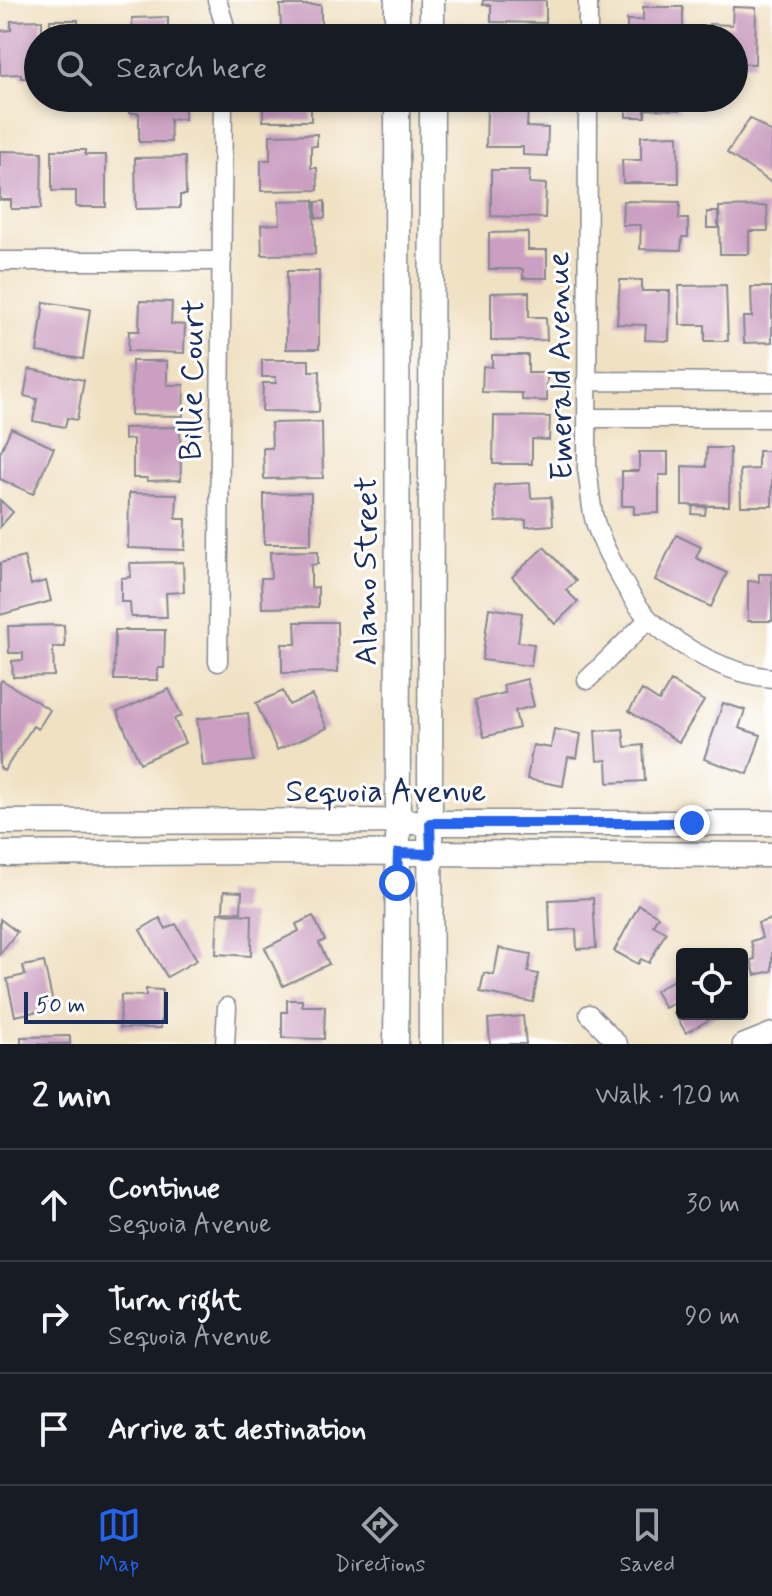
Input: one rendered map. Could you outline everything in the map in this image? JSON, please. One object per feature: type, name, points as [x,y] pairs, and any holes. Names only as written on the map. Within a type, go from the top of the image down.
[{"type":"main road","points":[[397,0],[397,24]]},
{"type":"main road","points":[[432,0],[432,24]]},
{"type":"main road","name":"Alamo Street","points":[[396,1044],[397,112]]},
{"type":"main road","name":"Alamo Street","points":[[431,1044],[432,112]]},
{"type":"main road","name":"Sequoia Avenue","points":[[0,822],[772,823]]},
{"type":"main road","name":"Sequoia Avenue","points":[[0,854],[772,855]]},
{"type":"street","points":[[217,0],[224,24]]},
{"type":"street","points":[[588,0],[588,24]]},
{"type":"street","name":"Billie Court","points":[[218,662],[223,112]]},
{"type":"street","name":"Emerald Avenue","points":[[588,112],[587,469],[594,518],[609,556],[649,619]]},
{"type":"street","points":[[0,261],[222,261]]},
{"type":"street","points":[[586,381],[772,382]]},
{"type":"street","points":[[587,418],[772,418]]},
{"type":"street","points":[[587,680],[649,619],[702,657],[732,669],[772,678]]},
{"type":"street","points":[[225,1044],[227,1007]]},
{"type":"street","points":[[589,1014],[618,1044]]},
{"type":"street","points":[[742,1044],[772,1032]]},
{"type":"building","points":[[483,0],[546,0],[546,23],[491,22],[491,5],[483,5]]},
{"type":"building","points":[[280,5],[321,5],[321,24],[281,24]]},
{"type":"building","points":[[643,7],[683,7],[683,24],[627,24],[627,20],[643,20]]},
{"type":"building","points":[[733,7],[756,8],[755,64],[748,64],[748,24],[732,24]]},
{"type":"building","points":[[168,17],[168,24],[132,24],[132,18]]},
{"type":"building","points":[[42,20],[42,24],[24,24],[24,78],[21,74],[0,75],[0,31],[11,30],[11,21]]},
{"type":"building","points":[[50,20],[78,20],[78,24],[50,24]]},
{"type":"building","points":[[185,112],[185,119],[170,119],[171,142],[139,142],[139,113],[129,113]]},
{"type":"building","points":[[263,112],[311,112],[311,121],[263,121]]},
{"type":"building","points":[[487,112],[528,112],[527,127],[548,128],[547,156],[523,155],[523,147],[486,147]]},
{"type":"building","points":[[626,112],[645,112],[645,117],[626,117]]},
{"type":"building","points":[[750,118],[772,133],[772,183],[727,153]]},
{"type":"building","points":[[317,134],[317,146],[311,146],[311,168],[317,168],[318,190],[261,191],[261,160],[270,160],[270,135]]},
{"type":"building","points":[[678,135],[679,183],[623,183],[622,160],[641,160],[641,136]]},
{"type":"building","points":[[52,150],[85,150],[85,155],[106,155],[106,207],[76,207],[76,191],[52,191]]},
{"type":"building","points":[[0,151],[42,152],[41,209],[11,209],[11,200],[0,200]]},
{"type":"building","points":[[185,157],[186,195],[180,195],[180,208],[136,209],[135,158]]},
{"type":"building","points":[[491,170],[530,170],[529,183],[546,184],[545,218],[491,216]]},
{"type":"building","points":[[314,200],[315,254],[262,255],[261,225],[280,224],[279,201]]},
{"type":"building","points":[[325,201],[325,218],[316,218],[316,202]]},
{"type":"building","points":[[623,201],[680,202],[679,219],[688,219],[688,237],[682,237],[681,250],[640,249],[641,225],[622,225]]},
{"type":"building","points":[[767,206],[768,231],[749,231],[749,254],[720,254],[719,207]]},
{"type":"building","points":[[707,212],[718,212],[718,228],[707,228]]},
{"type":"building","points":[[528,232],[528,250],[547,250],[547,278],[523,278],[523,269],[489,269],[489,233]]},
{"type":"building","points":[[287,271],[319,271],[319,349],[286,349]]},
{"type":"building","points":[[620,280],[642,280],[642,291],[670,291],[669,341],[645,340],[646,325],[617,324]]},
{"type":"building","points":[[726,285],[728,341],[705,341],[705,325],[680,325],[679,286]]},
{"type":"building","points":[[751,287],[772,287],[772,342],[744,343],[743,317],[752,317]]},
{"type":"building","points":[[529,292],[529,317],[546,317],[547,340],[491,341],[491,293]]},
{"type":"building","points":[[140,301],[172,302],[171,324],[185,325],[184,353],[128,351],[129,331],[139,331]]},
{"type":"building","points":[[44,302],[90,309],[83,359],[37,352]]},
{"type":"building","points":[[492,355],[528,355],[528,373],[547,373],[547,401],[522,400],[522,393],[482,392],[483,366],[492,367]]},
{"type":"building","points":[[262,360],[309,360],[309,371],[320,371],[319,412],[262,411],[263,383],[276,383],[276,377],[262,377]]},
{"type":"building","points":[[132,361],[167,361],[167,385],[184,385],[183,416],[131,415]]},
{"type":"building","points":[[29,369],[84,380],[77,420],[67,418],[65,427],[33,421],[37,399],[24,396]]},
{"type":"building","points":[[494,416],[550,417],[549,440],[532,439],[532,464],[493,464]]},
{"type":"building","points":[[322,422],[323,478],[264,479],[263,448],[272,448],[271,423]]},
{"type":"building","points":[[180,427],[181,480],[147,481],[147,478],[133,478],[133,439],[124,440],[124,428]]},
{"type":"building","points":[[11,428],[54,448],[33,494],[0,479],[0,453]]},
{"type":"building","points":[[707,448],[730,448],[729,506],[682,505],[682,466],[706,467]]},
{"type":"building","points":[[758,451],[772,451],[772,506],[741,506],[740,470],[758,469]]},
{"type":"building","points":[[639,452],[668,452],[668,475],[659,475],[659,513],[634,514],[634,506],[622,506],[622,471],[639,471]]},
{"type":"building","points":[[530,483],[531,498],[551,497],[553,525],[526,527],[526,520],[496,522],[494,485]]},
{"type":"building","points":[[129,493],[177,494],[176,519],[186,519],[185,550],[128,548]]},
{"type":"building","points":[[311,493],[311,544],[264,544],[264,494]]},
{"type":"building","points":[[0,500],[13,512],[0,527]]},
{"type":"building","points":[[693,506],[706,507],[705,515],[692,514]]},
{"type":"building","points":[[676,535],[701,547],[696,558],[727,573],[711,607],[655,580]]},
{"type":"building","points":[[544,547],[576,581],[566,590],[578,602],[555,624],[512,577]]},
{"type":"building","points":[[318,551],[318,564],[311,565],[311,588],[318,587],[318,607],[262,608],[261,578],[271,578],[270,552]]},
{"type":"building","points":[[24,557],[31,585],[46,581],[51,601],[0,615],[0,563]]},
{"type":"building","points":[[183,562],[184,592],[166,593],[167,617],[131,617],[130,602],[121,602],[121,578],[131,577],[130,563]]},
{"type":"building","points":[[759,574],[772,574],[772,621],[748,621],[748,581],[759,582]]},
{"type":"building","points":[[489,608],[522,613],[518,642],[534,644],[531,666],[482,660]]},
{"type":"building","points":[[295,622],[337,622],[338,672],[282,673],[282,644],[296,644]]},
{"type":"building","points":[[64,625],[65,647],[53,647],[54,676],[13,677],[12,661],[23,660],[23,653],[9,653],[8,626]]},
{"type":"building","points":[[115,630],[165,630],[164,668],[158,668],[158,680],[114,680]]},
{"type":"building","points":[[527,679],[534,706],[515,711],[519,728],[484,737],[475,700],[505,693],[503,685]]},
{"type":"building","points":[[2,680],[50,710],[38,729],[33,726],[4,771],[0,768]]},
{"type":"building","points":[[671,681],[704,701],[679,742],[629,711],[642,690],[659,701]]},
{"type":"building","points":[[169,689],[182,716],[174,719],[185,743],[140,763],[117,712]]},
{"type":"building","points":[[283,691],[289,705],[312,695],[327,728],[277,750],[256,703]]},
{"type":"building","points":[[723,703],[745,710],[739,728],[761,735],[748,774],[704,759]]},
{"type":"building","points":[[248,713],[253,761],[203,766],[197,719]]},
{"type":"building","points":[[554,729],[581,734],[577,758],[568,757],[563,786],[527,779],[533,745],[551,748]]},
{"type":"building","points":[[623,729],[625,747],[643,745],[645,781],[608,783],[607,760],[597,761],[595,731]]},
{"type":"building","points":[[224,891],[242,892],[241,912],[223,911]]},
{"type":"building","points":[[593,898],[596,948],[577,949],[576,929],[550,931],[549,900]]},
{"type":"building","points":[[639,905],[658,916],[653,925],[666,932],[649,963],[641,959],[638,964],[614,951]]},
{"type":"building","points":[[218,913],[252,915],[251,956],[216,954]]},
{"type":"building","points":[[313,916],[325,940],[319,943],[329,964],[283,986],[265,948],[299,931],[296,924]]},
{"type":"building","points":[[160,918],[166,929],[176,924],[197,960],[167,977],[140,930]]},
{"type":"building","points":[[0,919],[17,932],[0,954]]},
{"type":"building","points":[[772,919],[772,971],[755,975],[751,941],[762,938],[758,923]]},
{"type":"building","points":[[499,948],[531,954],[528,972],[538,974],[533,1002],[480,992],[484,973],[494,975]]},
{"type":"building","points":[[44,962],[54,1008],[15,1016],[7,979],[25,975],[23,966]]},
{"type":"building","points":[[676,979],[676,1002],[665,1008],[655,991]]},
{"type":"building","points":[[146,989],[162,990],[161,1028],[120,1028],[121,995],[146,996]]},
{"type":"building","points":[[287,1000],[302,1000],[302,1006],[325,1006],[324,1039],[282,1038],[282,1012],[287,1012]]},
{"type":"building","points":[[523,1016],[526,1044],[490,1044],[488,1019]]},
{"type":"building","points":[[678,1020],[709,1020],[686,1033]]},
{"type":"building","points":[[70,1036],[70,1044],[21,1044],[21,1037]]},
{"type":"route","points":[[397,883],[398,853],[431,854],[430,823],[692,823]]}]
